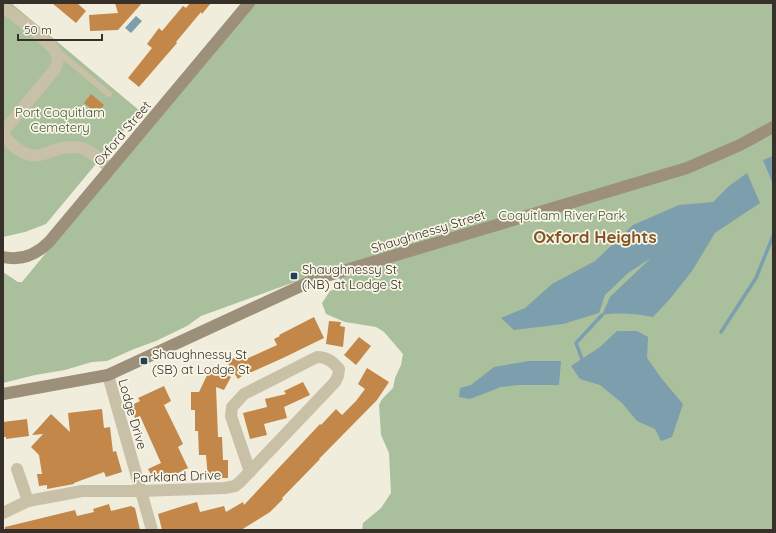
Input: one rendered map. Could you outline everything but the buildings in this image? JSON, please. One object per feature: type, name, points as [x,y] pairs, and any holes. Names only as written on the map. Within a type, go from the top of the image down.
[{"type":"street","name":"Oxford Street","points":[[3,257],[13,259],[32,255],[43,248],[53,238],[249,3]]},
{"type":"street","points":[[3,7],[50,45],[58,57],[55,69],[3,132]]},
{"type":"street","name":"Shaughnessy Street","points":[[3,394],[108,375],[316,279],[687,168],[740,146],[773,127]]},
{"type":"street","points":[[3,136],[23,152],[31,155],[42,155],[66,147],[82,148],[110,168]]},
{"type":"street","name":"Parkland Drive","points":[[3,513],[28,501],[82,491],[141,492],[231,487],[240,482],[250,472],[335,382],[338,376],[338,369],[330,360],[323,357],[317,357],[244,394],[232,406],[231,416],[250,472]]},
{"type":"street","name":"Lodge Drive","points":[[108,375],[152,530]]},
{"type":"street","points":[[17,469],[28,501]]},
{"type":"lane","points":[[50,45],[109,94]]},
{"type":"green space","name":"Port Coquitlam Cemetery","points":[[3,3],[11,3],[140,111],[46,224],[25,232],[3,237]]},
{"type":"green space","name":"Coquitlam River Park","points":[[252,3],[773,3],[773,530],[362,530],[363,523],[381,508],[391,493],[389,453],[381,435],[379,405],[382,399],[393,388],[403,354],[384,332],[376,327],[345,322],[326,314],[322,303],[330,291],[344,286],[333,268],[201,316],[187,326],[156,341],[107,361],[92,362],[65,370],[35,375],[3,383],[3,272],[18,282],[22,282]]},
{"type":"water","points":[[136,16],[142,21],[131,33],[125,28]]},
{"type":"water","points":[[773,156],[773,184],[763,160]]},
{"type":"water","points":[[747,173],[760,203],[715,233],[692,271],[669,300],[653,317],[628,314],[602,315],[610,297],[651,258],[628,273],[605,295],[599,313],[563,324],[514,330],[501,318],[525,308],[552,284],[595,261],[633,225],[679,205],[713,202],[729,186]]},
{"type":"water","points":[[617,331],[637,331],[648,337],[647,358],[683,404],[672,437],[661,441],[655,429],[637,421],[622,403],[600,385],[580,379],[571,366],[600,347]]},
{"type":"water","points":[[529,361],[561,361],[559,385],[518,385],[501,387],[470,399],[459,397],[460,388],[471,385],[494,367]]},
{"type":"waterway","points":[[721,332],[756,278],[773,236]]},
{"type":"waterway","points":[[582,359],[576,343],[602,315]]},
{"type":"place","name":"Shaughnessy St (NB) at Lodge St","points":[[294,276]]},
{"type":"place","name":"Shaughnessy St (SB) at Lodge St","points":[[144,361]]},
{"type":"district","name":"Oxford Heights","points":[[595,236]]}]
